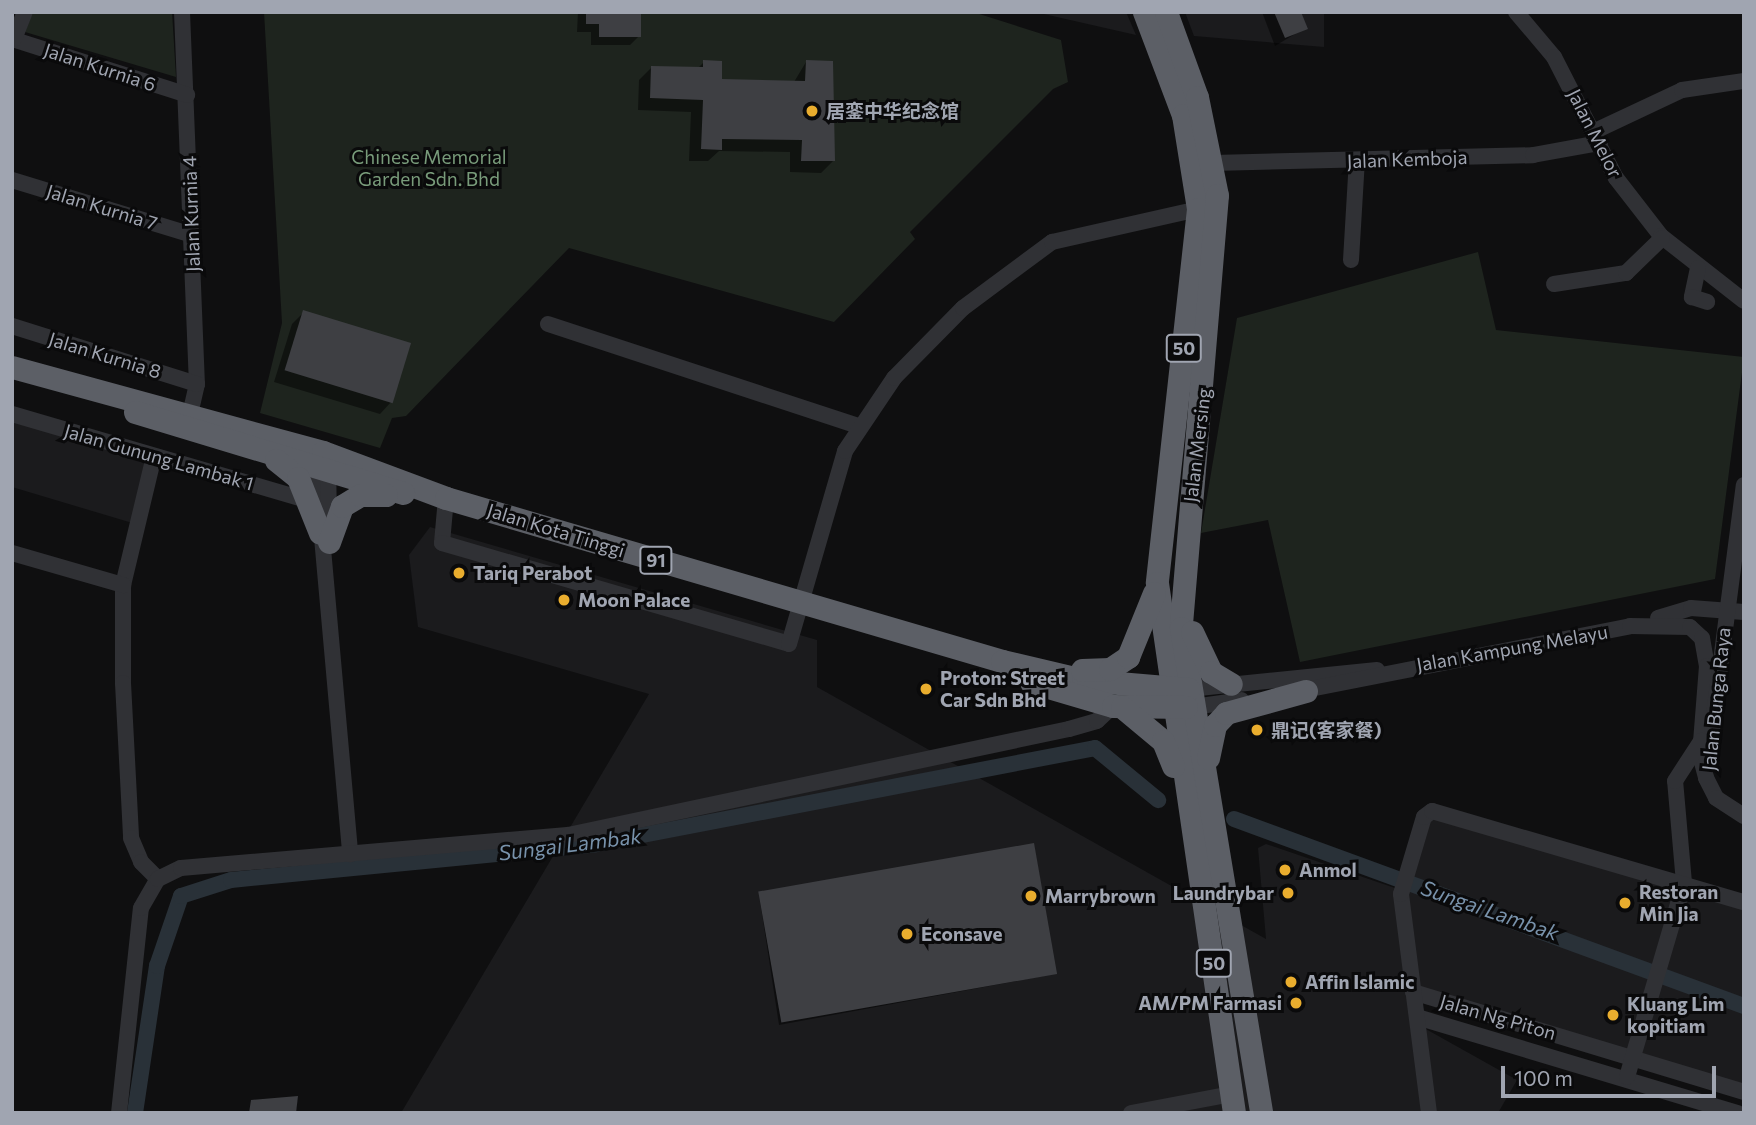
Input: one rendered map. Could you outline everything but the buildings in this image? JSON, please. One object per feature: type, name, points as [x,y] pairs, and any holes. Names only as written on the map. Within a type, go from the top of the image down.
[{"type":"highway","name":"Jalan Mersing","points":[[1144,12],[1183,115],[1198,209],[1157,583],[1181,699],[1208,770],[1261,1113]]},
{"type":"highway","name":"Jalan Mersing","points":[[1166,12],[1213,163],[1217,252],[1183,564],[1181,699],[1184,801],[1233,1103]]},
{"type":"highway","name":"Jalan Kota Tinggi","points":[[12,367],[190,415],[414,496],[446,498]]},
{"type":"highway","name":"Jalan Kota Tinggi","points":[[68,383],[169,427],[264,454],[322,461],[1002,661],[1181,699]]},
{"type":"highway","points":[[264,454],[291,470],[325,538]]},
{"type":"highway","points":[[325,538],[342,506],[352,498],[414,496]]},
{"type":"highway","points":[[1183,564],[1200,657],[1231,684]]},
{"type":"highway","points":[[1002,661],[1110,669],[1128,657],[1143,631],[1157,583]]},
{"type":"highway","name":"Jalan Kota Tinggi","points":[[867,622],[970,665],[1117,706],[1181,699]]},
{"type":"highway","points":[[1208,770],[1209,739],[1226,713],[1306,691]]},
{"type":"highway","points":[[1117,706],[1163,741],[1184,801]]},
{"type":"street","points":[[13,39],[25,12]]},
{"type":"street","name":"Jalan Kurnia 4","points":[[182,12],[197,384],[190,415]]},
{"type":"street","name":"Jalan Melor","points":[[1516,12],[1555,57],[1598,137],[1616,178],[1662,238],[1744,301]]},
{"type":"street","name":"Jalan Kurnia 6","points":[[13,39],[187,95]]},
{"type":"street","name":"Jalan Kemboja","points":[[1213,163],[1533,155],[1598,137],[1682,90],[1744,81]]},
{"type":"street","points":[[1351,260],[1357,160]]},
{"type":"street","name":"Jalan Kurnia 7","points":[[12,180],[192,235]]},
{"type":"street","points":[[446,498],[442,543],[590,589],[789,644],[798,602],[837,471],[859,426],[935,335],[1041,249],[1103,226],[1198,209]]},
{"type":"street","points":[[1554,284],[1626,273],[1662,238]]},
{"type":"street","points":[[1698,268],[1692,297],[1707,302]]},
{"type":"street","points":[[548,324],[859,426]]},
{"type":"street","name":"Jalan Kurnia 8","points":[[12,326],[197,384]]},
{"type":"street","name":"Jalan Gunung Lambak 1","points":[[12,414],[306,500]]},
{"type":"street","points":[[154,456],[123,585],[131,838],[141,862],[159,879]]},
{"type":"street","points":[[322,461],[326,568],[350,854]]},
{"type":"street","name":"Jalan Bunga Raya","points":[[1744,485],[1706,778],[1716,798],[1744,816]]},
{"type":"street","points":[[12,553],[123,585]]},
{"type":"street","points":[[1630,626],[1691,608],[1727,607],[1744,612]]},
{"type":"street","points":[[1630,626],[1675,623],[1702,638],[1707,666],[1701,741],[1706,778]]},
{"type":"street","name":"Jalan Kampung Melayu","points":[[1181,699],[1306,691],[1394,670],[1630,626]]},
{"type":"street","name":"Jalan Kampung Melayu","points":[[1181,699],[1231,684],[1334,670],[1394,670]]},
{"type":"street","points":[[118,1113],[136,933],[141,908],[159,879],[207,862],[350,854],[636,822],[1069,729],[1097,721],[1117,706]]},
{"type":"street","points":[[1627,1077],[1684,883],[1675,781],[1701,741]]},
{"type":"street","points":[[1429,1113],[1413,992],[1403,880],[1424,817],[1443,811],[1744,902]]},
{"type":"street","name":"Jalan Ng Piton","points":[[1413,992],[1744,1092]]},
{"type":"street","name":"Jalan Ng Piton","points":[[1416,1017],[1627,1077],[1738,1113]]},
{"type":"street","points":[[1131,1113],[1233,1103]]},
{"type":"shaded area","points":[[1035,12],[1126,12],[1136,35]]},
{"type":"shaded area","points":[[1185,12],[1324,12],[1324,47],[1194,36]]},
{"type":"shaded area","points":[[12,408],[161,452],[139,525],[12,487]]},
{"type":"shaded area","points":[[430,527],[817,640],[817,687],[1266,939],[1258,848],[1266,844],[1395,888],[1429,806],[1744,897],[1744,1099],[1420,999],[1424,1028],[1517,1080],[1498,1113],[401,1113],[649,694],[418,627],[409,555]]},
{"type":"green space","points":[[33,12],[172,12],[176,77],[25,32]]},
{"type":"green space","name":"Chinese Memorial Garden Sdn. Bhd","points":[[264,12],[973,12],[1061,40],[1068,82],[1053,89],[910,232],[915,239],[834,322],[569,248],[406,416],[392,418],[380,448],[260,413],[282,323]]},
{"type":"green space","points":[[1478,252],[1496,330],[1744,357],[1715,579],[1300,662],[1268,520],[1201,533],[1237,318]]},
{"type":"waterway","name":"Sungai Lambak","points":[[135,1113],[157,966],[181,896],[231,880],[596,844],[1095,748],[1158,800]]},
{"type":"waterway","name":"Sungai Lambak","points":[[1234,819],[1744,1006]]},
{"type":"place","name":"居銮中华纪念馆","points":[[812,111]]},
{"type":"place","name":"Tariq Perabot","points":[[459,573]]},
{"type":"place","name":"Moon Palace","points":[[564,600]]},
{"type":"place","name":"Proton: Street Car Sdn Bhd","points":[[926,689]]},
{"type":"place","name":"鼎记(客家餐)","points":[[1257,730]]},
{"type":"place","name":"Anmol","points":[[1285,870]]},
{"type":"place","name":"Laundrybar","points":[[1288,893]]},
{"type":"place","name":"Marrybrown","points":[[1031,896]]},
{"type":"place","name":"Restoran Min Jia","points":[[1625,903]]},
{"type":"place","name":"Econsave","points":[[907,934]]},
{"type":"place","name":"Affin Islamic","points":[[1291,982]]},
{"type":"place","name":"AM/PM Farmasi","points":[[1296,1003]]},
{"type":"place","name":"Kluang Lim kopitiam","points":[[1613,1015]]}]
